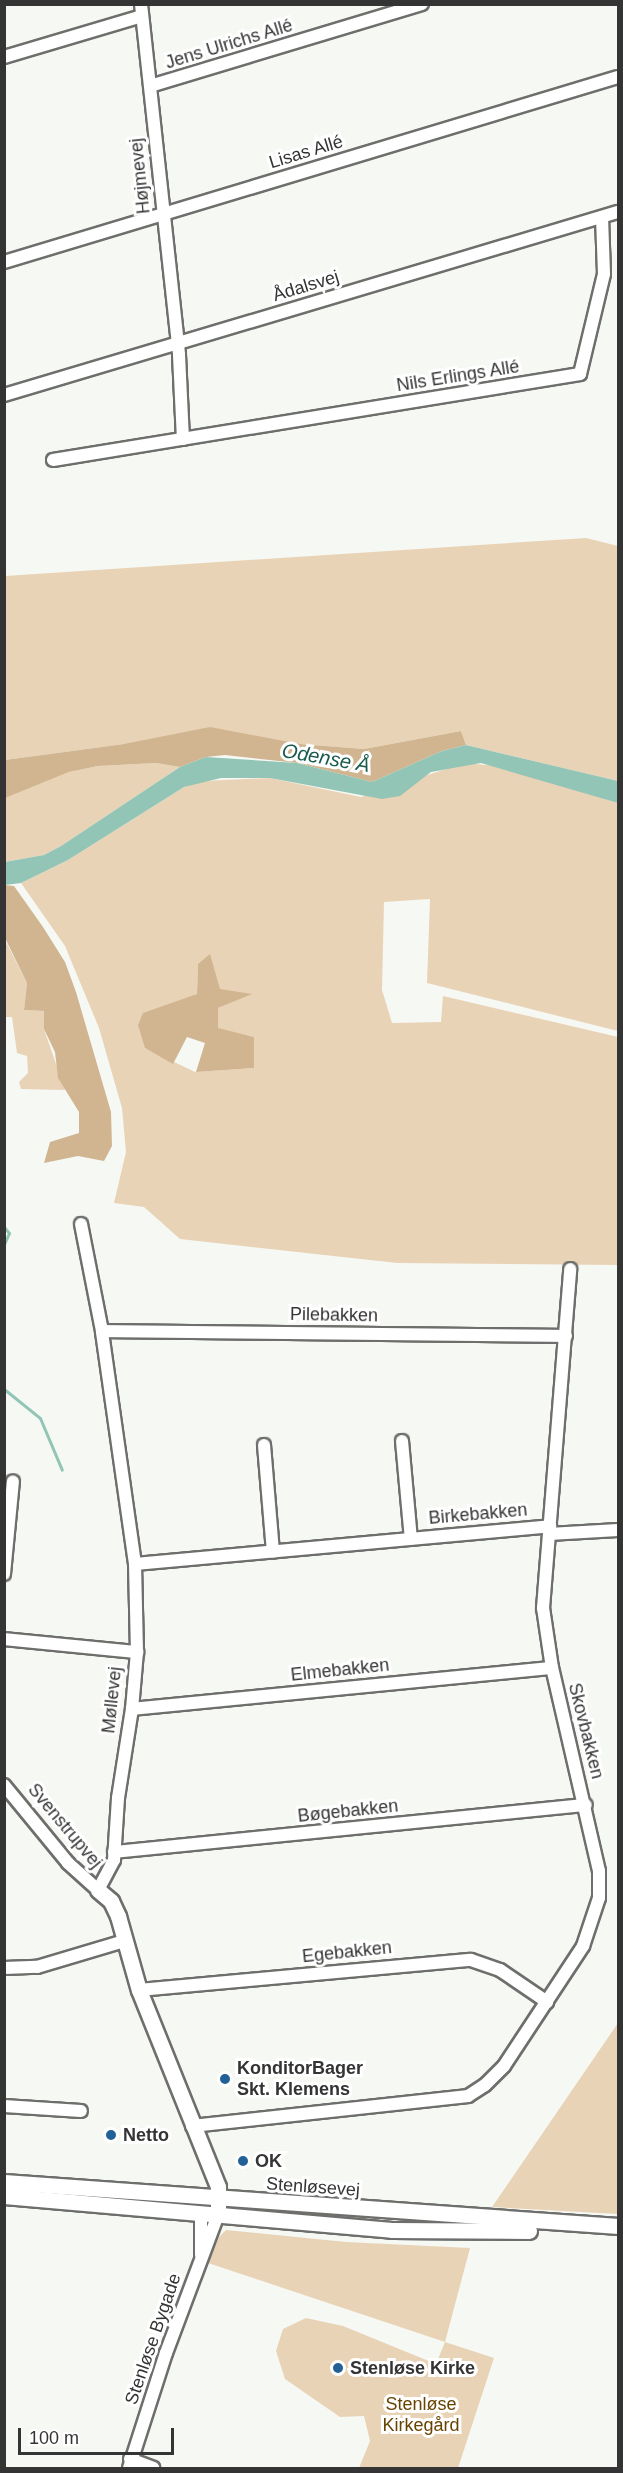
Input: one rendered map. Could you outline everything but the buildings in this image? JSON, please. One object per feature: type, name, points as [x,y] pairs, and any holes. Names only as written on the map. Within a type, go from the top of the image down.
[{"type":"street","name":"Jens Ulrichs Allé","points":[[150,86],[422,4]]},
{"type":"street","name":"Højmevej","points":[[141,10],[177,343]]},
{"type":"street","points":[[4,57],[141,10]]},
{"type":"street","name":"Lisas Allé","points":[[4,262],[618,77]]},
{"type":"street","name":"Ådalsvej","points":[[4,395],[618,212]]},
{"type":"street","name":"Nils Erlings Allé","points":[[52,460],[580,374],[604,274],[602,217]]},
{"type":"street","points":[[177,343],[183,439]]},
{"type":"street","name":"Møllevej","points":[[81,1224],[102,1331],[135,1564],[137,1652],[132,1709],[113,1866],[98,1890]]},
{"type":"street","name":"Skovbakken","points":[[192,2126],[468,2096],[485,2085],[504,2066],[583,1946],[599,1898],[599,1871],[586,1805],[552,1668],[543,1608],[570,1269]]},
{"type":"street","name":"Pilebakken","points":[[102,1331],[566,1336]]},
{"type":"street","name":"Birkebakken","points":[[402,1441],[411,1539]]},
{"type":"street","points":[[264,1445],[273,1552]]},
{"type":"street","points":[[4,1574],[13,1481]]},
{"type":"street","name":"Birkebakken","points":[[135,1564],[411,1539],[549,1530],[618,1530]]},
{"type":"street","points":[[4,1639],[137,1652]]},
{"type":"street","name":"Elmebakken","points":[[132,1709],[552,1668]]},
{"type":"street","name":"Svenstrupvej","points":[[4,1785],[68,1863],[98,1890]]},
{"type":"street","name":"Bøgebakken","points":[[114,1852],[586,1805]]},
{"type":"street","points":[[98,1890],[111,1901],[139,1990],[204,2157],[211,2200],[217,2217]]},
{"type":"street","points":[[4,1968],[37,1967],[124,1941]]},
{"type":"street","name":"Egebakken","points":[[139,1990],[471,1960],[500,1970],[547,2002]]},
{"type":"street","points":[[4,2106],[81,2111]]},
{"type":"street","name":"Stenløsevej","points":[[4,2182],[211,2200],[618,2226]]},
{"type":"street","name":"Stenløsevej","points":[[4,2196],[217,2217],[392,2230],[618,2233]]},
{"type":"street","points":[[201,2215],[211,2200]]},
{"type":"street","name":"Stenløse Bygade","points":[[201,2215],[201,2256]]},
{"type":"street","name":"Stenløse Bygade","points":[[129,2464],[201,2256],[217,2217]]},
{"type":"street","points":[[129,2464],[153,2469]]},
{"type":"green space","points":[[586,538],[618,546],[618,781],[466,745],[461,731],[364,749],[300,744],[124,744],[5,760],[5,576]]},
{"type":"green space","points":[[156,763],[180,767],[61,846],[44,855],[5,862],[4,798],[69,772],[98,766]]},
{"type":"green space","points":[[464,763],[497,766],[618,803],[618,1031],[427,983],[430,899],[384,902],[382,990],[392,1023],[441,1022],[443,996],[618,1037],[618,1265],[397,1263],[180,1239],[144,1207],[114,1203],[126,1152],[122,1108],[99,1028],[65,946],[21,883],[68,860],[184,787],[202,781],[270,778],[361,797]],"holes":[[[198,964],[219,990],[250,994],[218,1008],[218,1029],[254,1037],[254,1068],[195,1072],[145,1048],[171,1005],[197,994]]]},
{"type":"green space","points":[[4,938],[27,983],[24,1010],[44,1011],[44,1029],[65,1090],[21,1089],[19,1082],[28,1073],[27,1056],[17,1053],[12,1017],[5,1017]]},
{"type":"green space","points":[[618,2023],[618,2214],[492,2207]]},
{"type":"green space","points":[[226,2230],[346,2242],[470,2248],[445,2342],[208,2263],[219,2237]]},
{"type":"green space","name":"Stenløse Kirkegård","points":[[306,2318],[343,2326],[436,2364],[445,2342],[494,2358],[458,2468],[359,2468],[370,2441],[364,2416],[340,2417],[285,2379],[276,2351],[283,2329]]},
{"type":"shaded area","points":[[210,727],[300,744],[364,749],[461,731],[466,745],[442,751],[372,782],[297,763],[225,755],[206,757],[180,767],[156,763],[98,766],[69,772],[5,798],[5,760],[124,744]]},
{"type":"shaded area","points":[[466,745],[618,781],[618,803],[481,763],[431,772],[400,796],[382,799],[270,778],[221,778],[184,787],[68,860],[21,883],[5,885],[5,862],[44,855],[180,767],[206,757],[297,763],[372,782],[442,751]]},
{"type":"shaded area","points":[[4,885],[14,886],[43,927],[65,962],[76,992],[111,1112],[112,1146],[104,1161],[78,1156],[44,1163],[50,1142],[79,1133],[79,1112],[58,1078],[55,1052],[44,1029],[44,1011],[24,1010],[27,983],[5,938]]},
{"type":"shaded area","points":[[210,954],[220,989],[252,994],[218,1008],[218,1028],[254,1037],[254,1068],[196,1072],[205,1043],[187,1037],[173,1064],[145,1048],[138,1025],[143,1013],[197,994],[198,964]]},
{"type":"waterway","points":[[4,1227],[9,1233],[4,1244]]},
{"type":"waterway","points":[[4,1389],[40,1418],[62,1470]]},
{"type":"place","name":"KonditorBager Skt. Klemens","points":[[225,2079]]},
{"type":"place","name":"Netto","points":[[111,2135]]},
{"type":"place","name":"OK","points":[[243,2161]]},
{"type":"place","name":"Stenløse Kirke","points":[[338,2368]]},
{"type":"water label","name":"Odense Å","points":[[326,758]]}]
